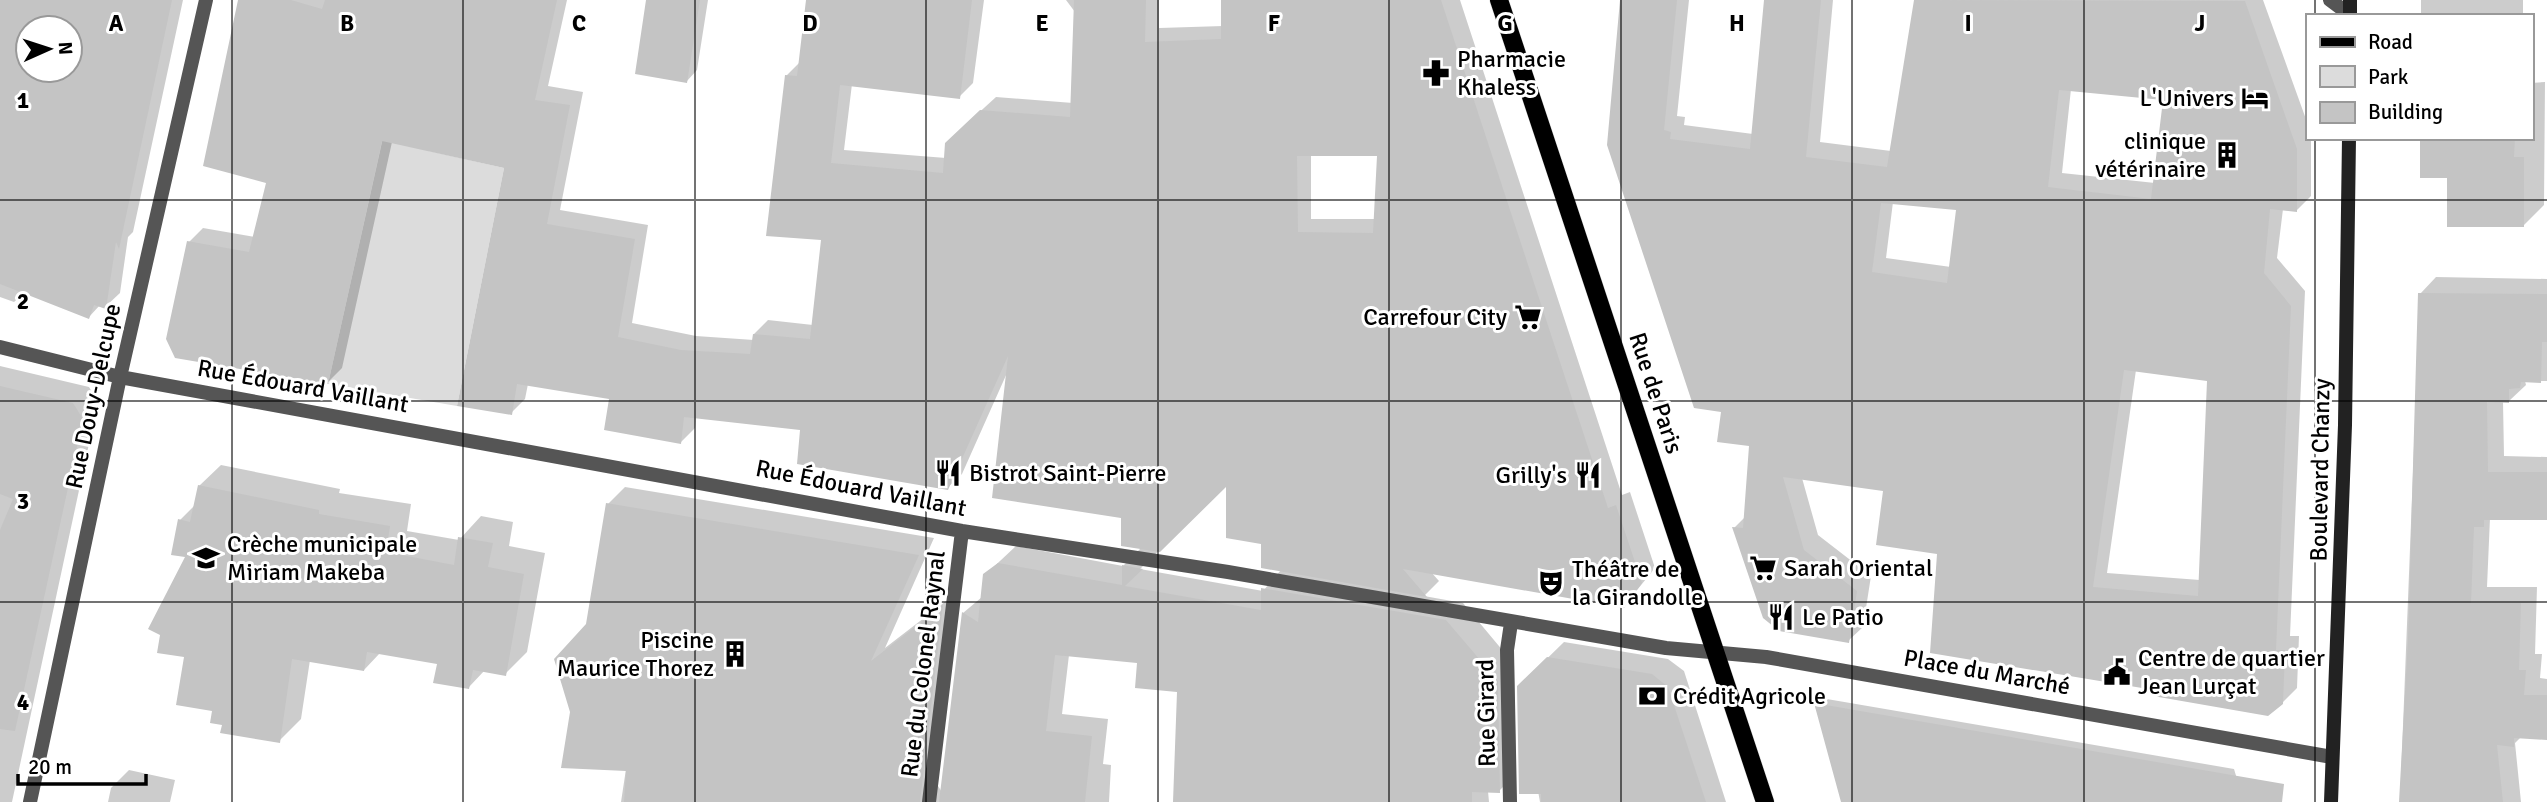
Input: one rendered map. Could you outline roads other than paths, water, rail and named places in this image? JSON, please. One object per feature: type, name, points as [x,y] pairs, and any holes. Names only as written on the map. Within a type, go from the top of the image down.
[{"type":"main road","name":"Rue de Paris","points":[[1499,0],[1765,802]]},
{"type":"main road","name":"Boulevard Chanzy","points":[[2331,802],[2344,452],[2349,140]]},
{"type":"street","name":"Rue Douy-Delcupe","points":[[30,802],[120,377],[206,0]]},
{"type":"street","points":[[2330,0],[2349,14]]},
{"type":"street","name":"Rue Édouard Vaillant","points":[[0,347],[120,377],[962,531],[1228,572],[1511,623],[1717,653]]},
{"type":"street","name":"Rue du Colonel Raynal","points":[[929,802],[962,531]]},
{"type":"street","name":"Rue Girard","points":[[1510,802],[1507,650],[1511,623]]},
{"type":"street","name":"Place du Marché","points":[[1717,653],[1766,657],[2030,701],[2332,757]]},
{"type":"place","name":"Pharmacie Khaless","points":[[1436,73]]},
{"type":"place","name":"L'Univers","points":[[2255,98]]},
{"type":"place","name":"clinique vétérinaire","points":[[2227,155]]},
{"type":"place","name":"Carrefour City","points":[[1528,317]]},
{"type":"place","name":"Bistrot Saint-Pierre","points":[[948,473]]},
{"type":"place","name":"Grilly's","points":[[1588,475]]},
{"type":"place","name":"Crèche municipale Miriam Makeba","points":[[206,558]]},
{"type":"place","name":"Sarah Oriental","points":[[1763,568]]},
{"type":"place","name":"Théâtre de la Girandolle","points":[[1551,583]]},
{"type":"place","name":"Le Patio","points":[[1781,617]]},
{"type":"place","name":"Piscine Maurice Thorez","points":[[735,654]]},
{"type":"place","name":"Centre de quartier Jean Lurçat","points":[[2117,672]]},
{"type":"place","name":"Crédit Agricole","points":[[1652,696]]}]
